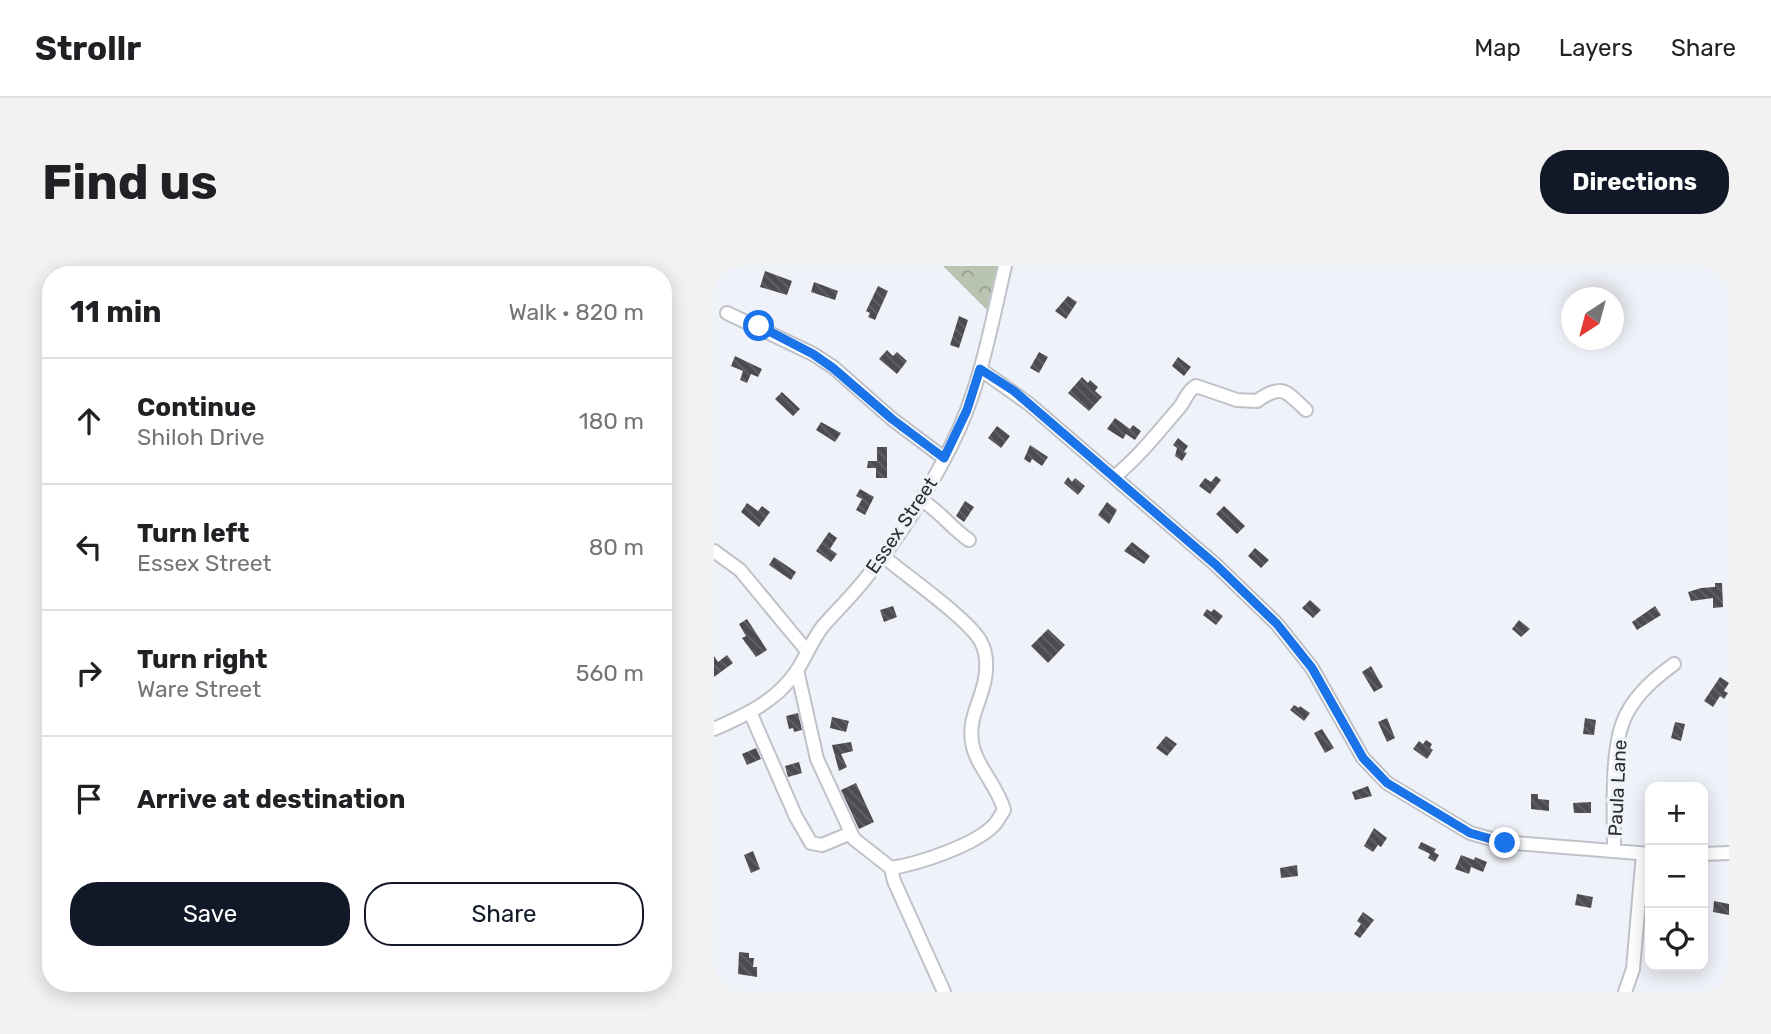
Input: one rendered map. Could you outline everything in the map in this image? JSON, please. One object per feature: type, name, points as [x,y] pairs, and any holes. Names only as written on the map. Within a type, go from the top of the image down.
[{"type":"street","name":"Essex Street","points":[[714,729],[750,712],[779,691],[797,670],[822,628],[883,556],[921,500],[967,410],[980,369],[1005,266]]},
{"type":"street","points":[[727,313],[813,354],[944,458]]},
{"type":"street","points":[[980,369],[1014,391],[1216,565],[1277,624],[1312,668],[1363,758],[1387,783],[1470,833],[1502,842],[1645,854]]},
{"type":"street","points":[[1114,477],[1138,458],[1196,386],[1237,400],[1257,401],[1276,390],[1283,391],[1306,410]]},
{"type":"street","points":[[921,500],[932,506],[953,529],[968,540]]},
{"type":"street","points":[[714,551],[740,570],[807,651]]},
{"type":"street","points":[[883,556],[964,623],[981,641],[987,658],[985,681],[970,728],[972,745],[1001,797],[1004,810],[996,824],[974,838],[930,860],[891,868]]},
{"type":"street","name":"Paula Lane","points":[[1614,850],[1616,770],[1621,725],[1632,703],[1644,689],[1674,664]]},
{"type":"street","points":[[797,670],[817,759],[851,833],[865,850],[891,868],[894,881],[944,992]]},
{"type":"street","points":[[750,712],[796,817],[811,843],[822,845],[851,833]]},
{"type":"street","points":[[1708,855],[1729,853]]},
{"type":"street","points":[[1625,992],[1633,969],[1645,870]]},
{"type":"green space","points":[[943,266],[997,266],[987,310]]},
{"type":"building","points":[[765,271],[792,281],[787,295],[760,287]]},
{"type":"building","points":[[814,282],[838,291],[835,300],[811,292]]},
{"type":"building","points":[[878,286],[888,291],[875,320],[868,317],[870,313],[866,311]]},
{"type":"building","points":[[1068,296],[1077,302],[1066,319],[1055,311]]},
{"type":"building","points":[[959,316],[968,320],[959,348],[950,345]]},
{"type":"building","points":[[887,350],[893,356],[897,352],[907,361],[897,374],[879,359]]},
{"type":"building","points":[[1039,352],[1048,357],[1039,373],[1030,368]]},
{"type":"building","points":[[735,356],[762,369],[758,377],[751,374],[747,383],[740,380],[743,371],[731,366]]},
{"type":"building","points":[[1178,357],[1191,367],[1184,376],[1172,366]]},
{"type":"building","points":[[1082,377],[1098,387],[1095,391],[1102,397],[1089,411],[1068,393]]},
{"type":"building","points":[[782,392],[800,409],[793,416],[775,399]]},
{"type":"building","points":[[1115,418],[1130,429],[1133,425],[1141,431],[1135,440],[1126,434],[1123,439],[1107,429]]},
{"type":"building","points":[[821,422],[841,433],[835,442],[816,430]]},
{"type":"building","points":[[997,426],[1010,436],[1001,448],[988,438]]},
{"type":"building","points":[[1178,438],[1188,446],[1182,461],[1175,456],[1177,448],[1173,445]]},
{"type":"building","points":[[1030,445],[1048,457],[1042,466],[1032,459],[1030,463],[1024,459]]},
{"type":"building","points":[[877,447],[887,447],[887,478],[876,478],[876,468],[867,468],[868,461],[877,461]]},
{"type":"building","points":[[1216,476],[1221,480],[1210,494],[1199,486],[1205,478],[1211,482]]},
{"type":"building","points":[[1068,477],[1072,482],[1075,478],[1085,486],[1078,495],[1064,483]]},
{"type":"building","points":[[860,489],[874,497],[865,515],[856,510],[862,499],[856,496]]},
{"type":"building","points":[[965,501],[974,507],[964,522],[956,516]]},
{"type":"building","points":[[1107,502],[1117,510],[1109,524],[1098,515]]},
{"type":"building","points":[[747,503],[758,511],[762,506],[770,512],[759,527],[741,512]]},
{"type":"building","points":[[1224,506],[1245,526],[1237,534],[1216,514]]},
{"type":"building","points":[[829,532],[837,538],[830,549],[837,554],[831,562],[816,551]]},
{"type":"building","points":[[1132,542],[1150,556],[1144,564],[1124,551]]},
{"type":"building","points":[[1255,548],[1269,560],[1261,568],[1248,556]]},
{"type":"building","points":[[774,557],[796,572],[791,580],[769,565]]},
{"type":"building","points":[[1715,583],[1722,583],[1723,607],[1713,608],[1713,598],[1691,601],[1688,592],[1715,587]]},
{"type":"building","points":[[1310,600],[1321,610],[1313,618],[1302,608]]},
{"type":"building","points":[[893,606],[897,617],[884,622],[880,610]]},
{"type":"building","points":[[1655,606],[1661,615],[1637,630],[1632,622]]},
{"type":"building","points":[[1207,609],[1211,612],[1214,609],[1223,616],[1216,625],[1203,615]]},
{"type":"building","points":[[747,619],[767,650],[756,657],[742,638],[746,636],[739,624]]},
{"type":"building","points":[[1519,620],[1530,629],[1521,637],[1512,629]]},
{"type":"building","points":[[1048,629],[1065,645],[1048,663],[1031,646]]},
{"type":"building","points":[[727,655],[733,663],[714,677],[714,656],[718,662]]},
{"type":"building","points":[[1371,666],[1383,687],[1374,692],[1362,672]]},
{"type":"building","points":[[1720,677],[1729,683],[1724,691],[1728,693],[1724,699],[1720,696],[1713,707],[1704,701]]},
{"type":"building","points":[[1294,705],[1310,713],[1304,721],[1290,710]]},
{"type":"building","points":[[798,713],[802,730],[794,732],[793,728],[789,729],[786,716]]},
{"type":"building","points":[[832,717],[849,721],[846,732],[830,728]]},
{"type":"building","points":[[1387,718],[1395,738],[1387,742],[1378,722]]},
{"type":"building","points":[[1585,718],[1596,720],[1594,735],[1583,734]]},
{"type":"building","points":[[1675,722],[1685,724],[1681,741],[1671,738]]},
{"type":"building","points":[[1322,729],[1334,748],[1325,753],[1314,733]]},
{"type":"building","points":[[1166,736],[1177,744],[1167,756],[1156,748]]},
{"type":"building","points":[[1426,740],[1432,744],[1430,748],[1433,750],[1427,759],[1413,749],[1419,741],[1423,744]]},
{"type":"building","points":[[851,742],[853,751],[841,754],[847,767],[839,771],[832,745]]},
{"type":"building","points":[[756,748],[761,759],[747,765],[742,754]]},
{"type":"building","points":[[799,762],[802,773],[788,777],[785,766]]},
{"type":"building","points":[[856,783],[874,822],[859,829],[841,790]]},
{"type":"building","points":[[1368,786],[1372,796],[1355,800],[1352,792]]},
{"type":"building","points":[[1531,794],[1538,794],[1538,799],[1549,800],[1549,811],[1531,809]]},
{"type":"building","points":[[1591,802],[1591,813],[1574,813],[1573,803]]},
{"type":"building","points":[[1374,828],[1387,838],[1381,847],[1378,845],[1373,852],[1364,846]]},
{"type":"building","points":[[1421,842],[1436,849],[1434,852],[1439,855],[1435,862],[1428,858],[1430,854],[1418,848]]},
{"type":"building","points":[[753,851],[760,869],[751,873],[744,855]]},
{"type":"building","points":[[1461,855],[1487,862],[1483,872],[1471,867],[1469,874],[1455,869]]},
{"type":"building","points":[[1297,865],[1298,876],[1281,878],[1280,868]]},
{"type":"building","points":[[1577,894],[1593,897],[1591,908],[1575,905]]},
{"type":"building","points":[[1714,901],[1729,904],[1729,915],[1713,912]]},
{"type":"building","points":[[1363,912],[1374,920],[1360,938],[1354,934],[1361,924],[1357,921]]},
{"type":"building","points":[[739,952],[749,953],[749,958],[754,958],[753,967],[757,967],[757,977],[738,974]]},
{"type":"route","points":[[759,326],[813,354],[833,368],[892,419],[944,458],[967,410],[980,369],[1014,391],[1216,565],[1277,624],[1312,668],[1363,758],[1387,783],[1470,833],[1505,843]]}]
